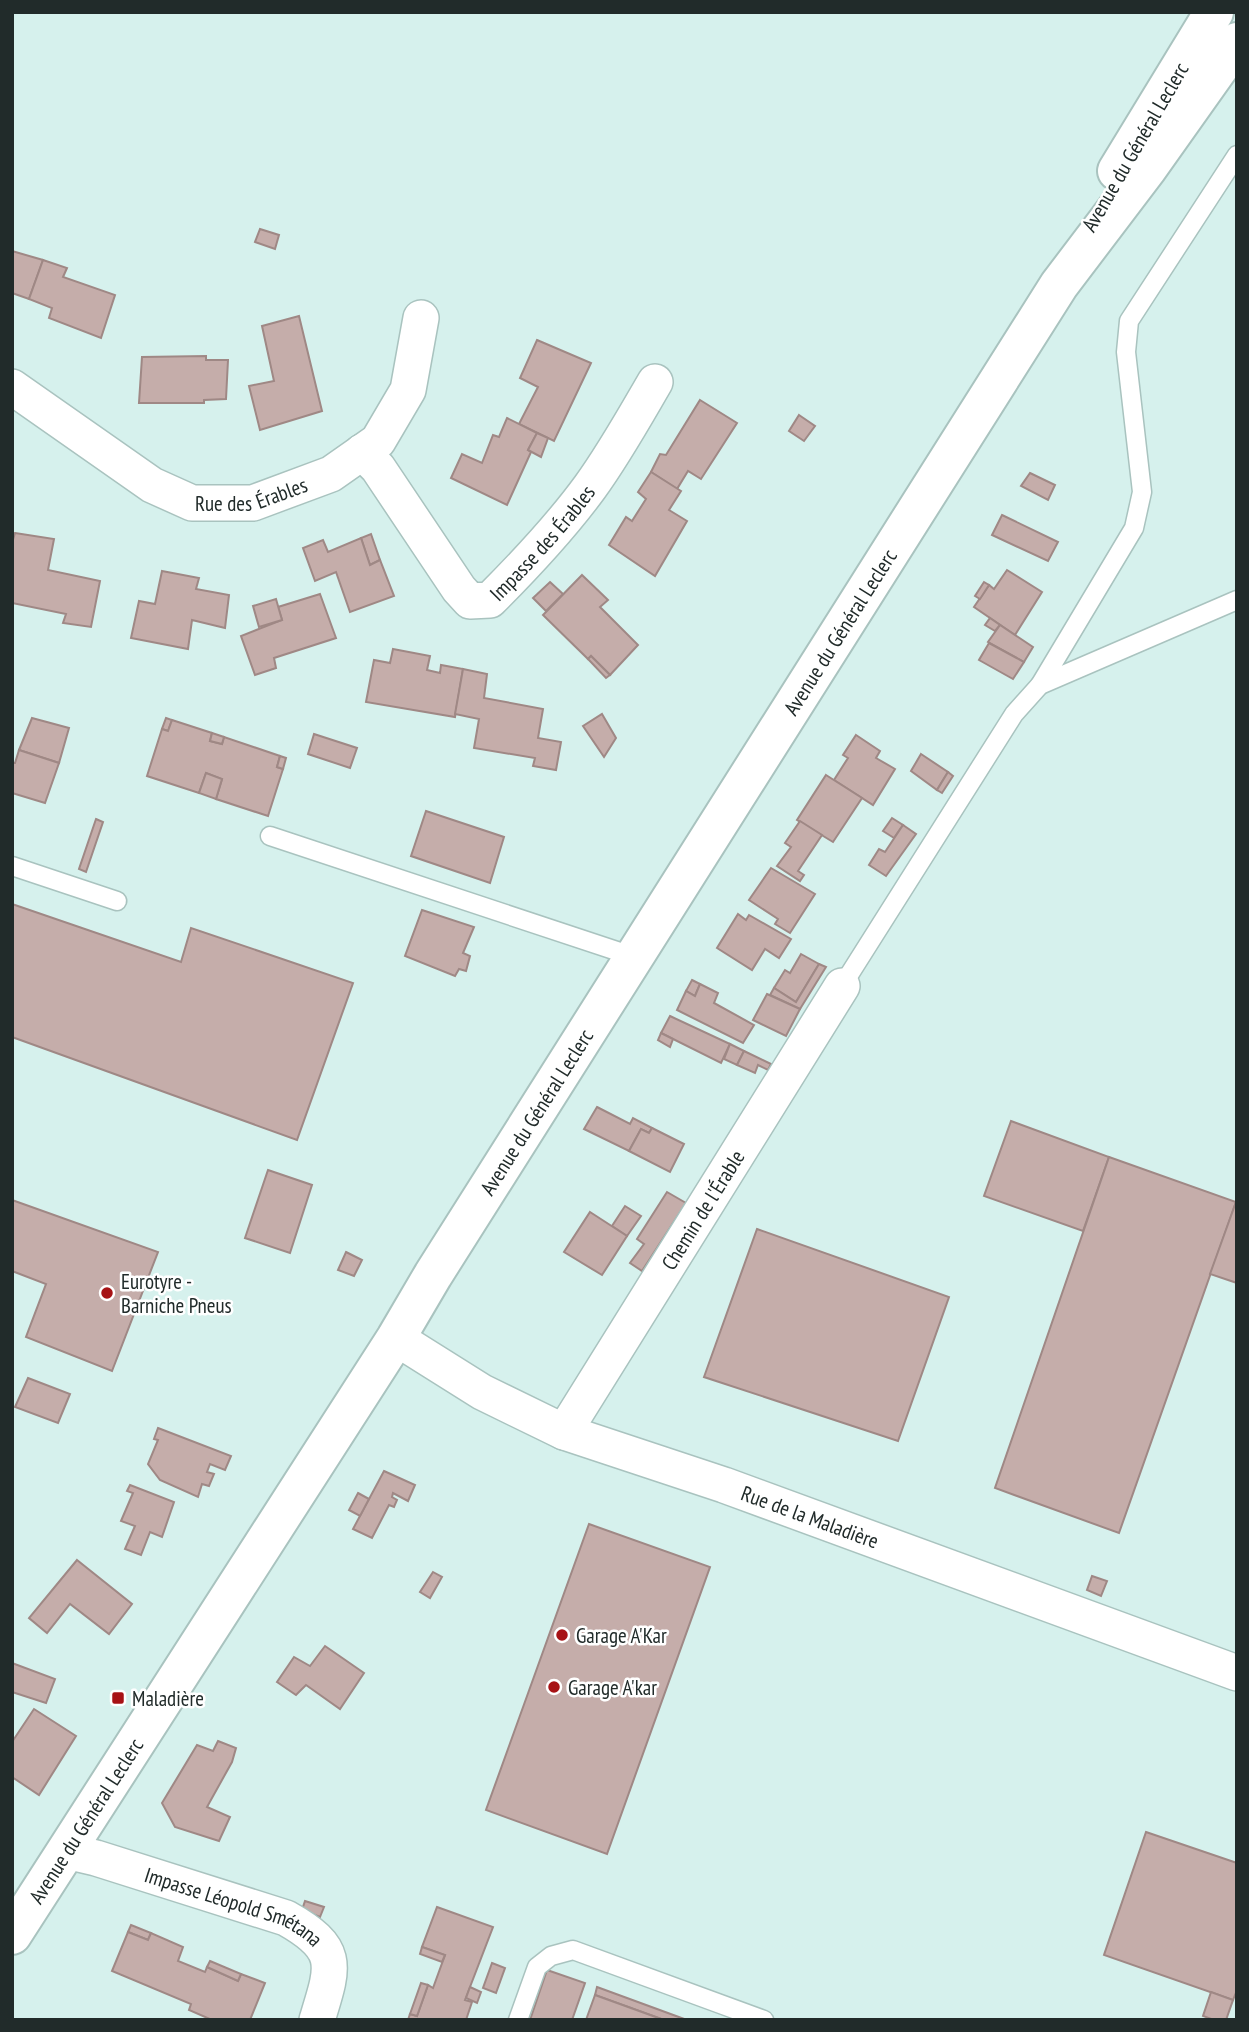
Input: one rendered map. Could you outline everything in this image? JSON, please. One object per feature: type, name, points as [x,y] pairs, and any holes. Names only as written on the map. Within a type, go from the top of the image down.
[{"type":"main road","name":"Avenue du Général Leclerc","points":[[1059,285],[1116,173],[1214,12]]},
{"type":"main road","name":"Avenue du Général Leclerc","points":[[12,1935],[396,1338],[433,1275],[1059,285],[1147,169],[1237,42]]},
{"type":"street","name":"Rue des Érables","points":[[12,387],[152,485],[192,503],[253,503],[331,474],[378,441],[408,390],[421,318]]},
{"type":"street","name":"Impasse des Érables","points":[[362,452],[378,468],[459,589],[470,601],[490,600],[533,557],[589,488],[622,440],[655,382]]},
{"type":"street","name":"Chemin de l'Érable","points":[[564,1432],[842,986]]},
{"type":"street","name":"Rue de la Maladière","points":[[396,1338],[482,1392],[564,1432],[724,1485],[1237,1673]]},
{"type":"street","name":"Impasse Léopold Smétana","points":[[66,1850],[286,1919],[311,1932],[326,1950],[331,1976],[317,2020]]},
{"type":"lane","points":[[842,986],[1014,714],[1040,685],[1134,528],[1142,492],[1126,352],[1129,321],[1237,155]]},
{"type":"lane","points":[[1040,685],[1237,600]]},
{"type":"lane","points":[[270,836],[635,957]]},
{"type":"lane","points":[[12,866],[117,901]]},
{"type":"lane","points":[[518,2020],[537,1967],[551,1956],[573,1950],[764,2020]]},
{"type":"building","points":[[260,229],[279,235],[275,249],[255,242]]},
{"type":"building","points":[[12,251],[43,260],[29,299],[12,293]]},
{"type":"building","points":[[43,260],[67,268],[63,277],[115,295],[101,338],[49,318],[52,308],[29,299]]},
{"type":"building","points":[[299,316],[322,411],[260,430],[249,386],[274,381],[262,326]]},
{"type":"building","points":[[537,340],[591,363],[554,441],[519,424],[538,387],[520,378]]},
{"type":"building","points":[[206,356],[206,360],[228,360],[226,399],[204,400],[204,403],[139,403],[142,357]]},
{"type":"building","points":[[700,400],[737,423],[701,479],[688,471],[677,489],[651,472],[660,454],[666,455]]},
{"type":"building","points":[[799,415],[815,426],[804,441],[789,431]]},
{"type":"building","points":[[507,418],[537,433],[507,505],[451,478],[462,454],[482,463],[493,435],[499,437]]},
{"type":"building","points":[[537,433],[548,438],[541,457],[528,450]]},
{"type":"building","points":[[651,472],[681,491],[669,510],[687,521],[655,576],[609,545],[626,517],[632,521],[646,499],[638,492]]},
{"type":"building","points":[[1030,473],[1055,485],[1048,500],[1021,486]]},
{"type":"building","points":[[1002,515],[1058,542],[1048,561],[992,535]]},
{"type":"building","points":[[15,533],[54,539],[48,570],[100,581],[91,627],[63,623],[66,614],[12,603],[12,543]]},
{"type":"building","points":[[371,534],[380,560],[370,565],[361,538]]},
{"type":"building","points":[[361,538],[370,565],[380,560],[394,596],[350,612],[336,572],[315,581],[303,548],[323,540],[328,552]]},
{"type":"building","points":[[1007,570],[1042,592],[1015,635],[974,607],[989,585],[994,589]]},
{"type":"building","points":[[162,571],[199,578],[196,589],[229,595],[225,628],[192,620],[188,649],[131,638],[139,601],[155,604]]},
{"type":"building","points":[[582,575],[608,600],[600,607],[638,645],[610,675],[591,656],[588,659],[543,615]]},
{"type":"building","points":[[550,582],[563,594],[546,611],[533,598]]},
{"type":"building","points":[[984,582],[989,585],[980,599],[975,596]]},
{"type":"building","points":[[320,594],[336,638],[274,658],[276,668],[255,675],[241,636],[282,620],[278,607]]},
{"type":"building","points":[[276,599],[282,620],[259,627],[253,606]]},
{"type":"building","points":[[990,618],[1000,625],[995,631],[985,625]]},
{"type":"building","points":[[1000,625],[1033,647],[1024,662],[988,642]]},
{"type":"building","points":[[989,643],[1024,662],[1013,679],[979,660]]},
{"type":"building","points":[[393,649],[430,656],[427,670],[440,673],[441,665],[463,669],[455,717],[366,702],[374,660],[390,663]]},
{"type":"building","points":[[591,656],[610,675],[606,678],[588,659]]},
{"type":"building","points":[[463,669],[487,674],[484,698],[543,709],[538,738],[561,742],[556,770],[533,766],[535,758],[474,748],[479,719],[455,714]]},
{"type":"building","points":[[602,714],[616,738],[604,757],[583,726]]},
{"type":"building","points":[[32,718],[69,728],[59,763],[19,750]]},
{"type":"building","points":[[166,718],[172,720],[168,731],[162,729]]},
{"type":"building","points":[[172,720],[212,733],[210,741],[222,744],[224,737],[280,756],[277,767],[283,769],[268,816],[216,799],[222,779],[206,773],[199,793],[147,776],[162,729],[168,731]]},
{"type":"building","points":[[212,733],[224,737],[222,744],[210,741]]},
{"type":"building","points":[[314,734],[357,748],[350,768],[308,754]]},
{"type":"building","points":[[856,735],[880,751],[876,758],[895,769],[873,805],[834,780],[848,758],[843,755]]},
{"type":"building","points":[[19,750],[59,763],[45,803],[12,793],[12,763],[15,763]]},
{"type":"building","points":[[921,754],[948,772],[937,790],[911,771]]},
{"type":"building","points":[[280,756],[286,758],[283,769],[277,767]]},
{"type":"building","points":[[948,772],[953,776],[942,793],[937,790]]},
{"type":"building","points":[[206,773],[222,779],[216,799],[199,793]]},
{"type":"building","points":[[826,775],[862,798],[833,842],[797,820]]},
{"type":"building","points":[[426,811],[504,837],[490,883],[411,856]]},
{"type":"building","points":[[892,818],[903,825],[894,838],[883,831]]},
{"type":"building","points":[[96,819],[103,822],[86,872],[79,869]]},
{"type":"building","points":[[800,821],[822,835],[798,871],[804,875],[800,881],[777,866],[791,847],[785,843]]},
{"type":"building","points":[[903,825],[916,834],[886,876],[869,865],[879,849],[885,852]]},
{"type":"building","points":[[771,868],[815,894],[790,933],[775,924],[778,919],[749,900]]},
{"type":"building","points":[[12,904],[181,962],[191,928],[353,983],[297,1140],[12,1037]]},
{"type":"building","points":[[422,910],[474,927],[463,953],[470,956],[466,971],[459,969],[455,976],[405,956]]},
{"type":"building","points":[[738,914],[746,920],[749,915],[791,939],[779,958],[765,949],[752,970],[717,948]]},
{"type":"building","points":[[801,954],[819,964],[796,1002],[774,988],[785,970],[790,973]]},
{"type":"building","points":[[819,964],[826,967],[800,1009],[770,995],[774,988],[796,1002]]},
{"type":"building","points":[[692,980],[700,984],[695,996],[686,991]]},
{"type":"building","points":[[700,984],[718,993],[714,1003],[754,1025],[743,1043],[677,1010],[686,991],[695,996]]},
{"type":"building","points":[[767,994],[800,1009],[786,1036],[753,1020]]},
{"type":"building","points":[[670,1016],[730,1044],[721,1063],[661,1033]]},
{"type":"building","points":[[661,1033],[673,1039],[670,1047],[658,1040]]},
{"type":"building","points":[[730,1044],[744,1051],[737,1065],[724,1059]]},
{"type":"building","points":[[744,1051],[771,1064],[768,1070],[758,1065],[755,1073],[737,1065]]},
{"type":"building","points":[[597,1107],[630,1124],[633,1118],[652,1128],[649,1133],[641,1129],[629,1151],[584,1129]]},
{"type":"building","points":[[1011,1121],[1109,1157],[1083,1231],[984,1196]]},
{"type":"building","points":[[652,1128],[684,1144],[670,1172],[629,1151],[641,1129],[649,1133]]},
{"type":"building","points":[[1109,1157],[1236,1202],[1119,1533],[995,1488]]},
{"type":"building","points":[[268,1170],[312,1185],[290,1253],[245,1238]]},
{"type":"building","points":[[667,1192],[686,1203],[642,1271],[630,1263],[644,1244],[637,1239]]},
{"type":"building","points":[[12,1200],[158,1252],[112,1371],[26,1337],[46,1284],[12,1271]]},
{"type":"building","points":[[1237,1202],[1237,1283],[1210,1274]]},
{"type":"building","points":[[625,1206],[641,1216],[627,1236],[612,1226]]},
{"type":"building","points":[[590,1212],[627,1236],[602,1275],[564,1252]]},
{"type":"building","points":[[757,1229],[949,1297],[898,1441],[704,1377]]},
{"type":"building","points":[[346,1252],[362,1260],[354,1276],[338,1270]]},
{"type":"building","points":[[28,1378],[70,1394],[58,1423],[15,1407]]},
{"type":"building","points":[[158,1428],[231,1456],[225,1470],[210,1464],[207,1472],[214,1474],[209,1486],[202,1484],[198,1497],[160,1480],[148,1464],[158,1440],[154,1439]]},
{"type":"building","points":[[384,1471],[415,1485],[408,1501],[393,1493],[392,1497],[397,1500],[394,1507],[389,1505],[372,1538],[353,1529]]},
{"type":"building","points":[[130,1485],[174,1502],[162,1537],[150,1532],[141,1555],[125,1549],[135,1526],[121,1521],[133,1493],[127,1491]]},
{"type":"building","points":[[358,1493],[369,1499],[360,1516],[349,1510]]},
{"type":"building","points":[[589,1524],[710,1567],[607,1854],[486,1810]]},
{"type":"building","points":[[77,1560],[132,1604],[109,1634],[70,1604],[47,1633],[29,1618]]},
{"type":"building","points":[[433,1572],[442,1577],[430,1598],[420,1592]]},
{"type":"building","points":[[1092,1576],[1107,1581],[1101,1596],[1087,1590]]},
{"type":"building","points":[[325,1646],[364,1673],[340,1709],[306,1685],[296,1695],[277,1682],[294,1657],[310,1666]]},
{"type":"building","points":[[12,1663],[55,1679],[46,1703],[12,1692]]},
{"type":"building","points":[[34,1709],[76,1736],[39,1795],[12,1777],[12,1742]]},
{"type":"building","points":[[218,1741],[236,1748],[232,1762],[207,1807],[230,1817],[219,1841],[175,1827],[162,1803],[197,1745],[213,1751]]},
{"type":"building","points":[[1146,1832],[1237,1863],[1237,1990],[1233,2000],[1104,1955]]},
{"type":"building","points":[[305,1901],[324,1907],[320,1917],[302,1910]]},
{"type":"building","points":[[437,1907],[493,1927],[465,2000],[472,2002],[466,2020],[408,2020],[410,2014],[417,2016],[428,1985],[433,1988],[445,1955],[422,1947]]},
{"type":"building","points":[[131,1925],[151,1933],[148,1940],[128,1932]]},
{"type":"building","points":[[128,1932],[148,1940],[151,1933],[183,1947],[178,1961],[205,1972],[207,1967],[238,1981],[241,1974],[265,1983],[250,2020],[212,2020],[189,2010],[191,2004],[112,1971]]},
{"type":"building","points":[[422,1947],[445,1955],[442,1962],[420,1954]]},
{"type":"building","points":[[210,1961],[241,1974],[238,1981],[207,1967]]},
{"type":"building","points":[[492,1963],[505,1968],[496,1993],[483,1988]]},
{"type":"building","points":[[547,1970],[585,1983],[572,2020],[530,2020]]},
{"type":"building","points":[[421,1983],[428,1985],[417,2016],[410,2014]]},
{"type":"building","points":[[470,1987],[481,1992],[477,2003],[466,1998]]},
{"type":"building","points":[[597,1987],[687,2020],[664,2020],[595,1995]]},
{"type":"building","points":[[1211,1992],[1233,2000],[1226,2020],[1203,2016]]},
{"type":"building","points":[[595,1995],[664,2020],[586,2020]]},
{"type":"place","name":"Eurotyre - Barniche Pneus","points":[[107,1293]]},
{"type":"place","name":"Garage A'Kar","points":[[562,1635]]},
{"type":"place","name":"Garage A'kar","points":[[554,1687]]},
{"type":"place","name":"Maladière","points":[[118,1698]]}]
